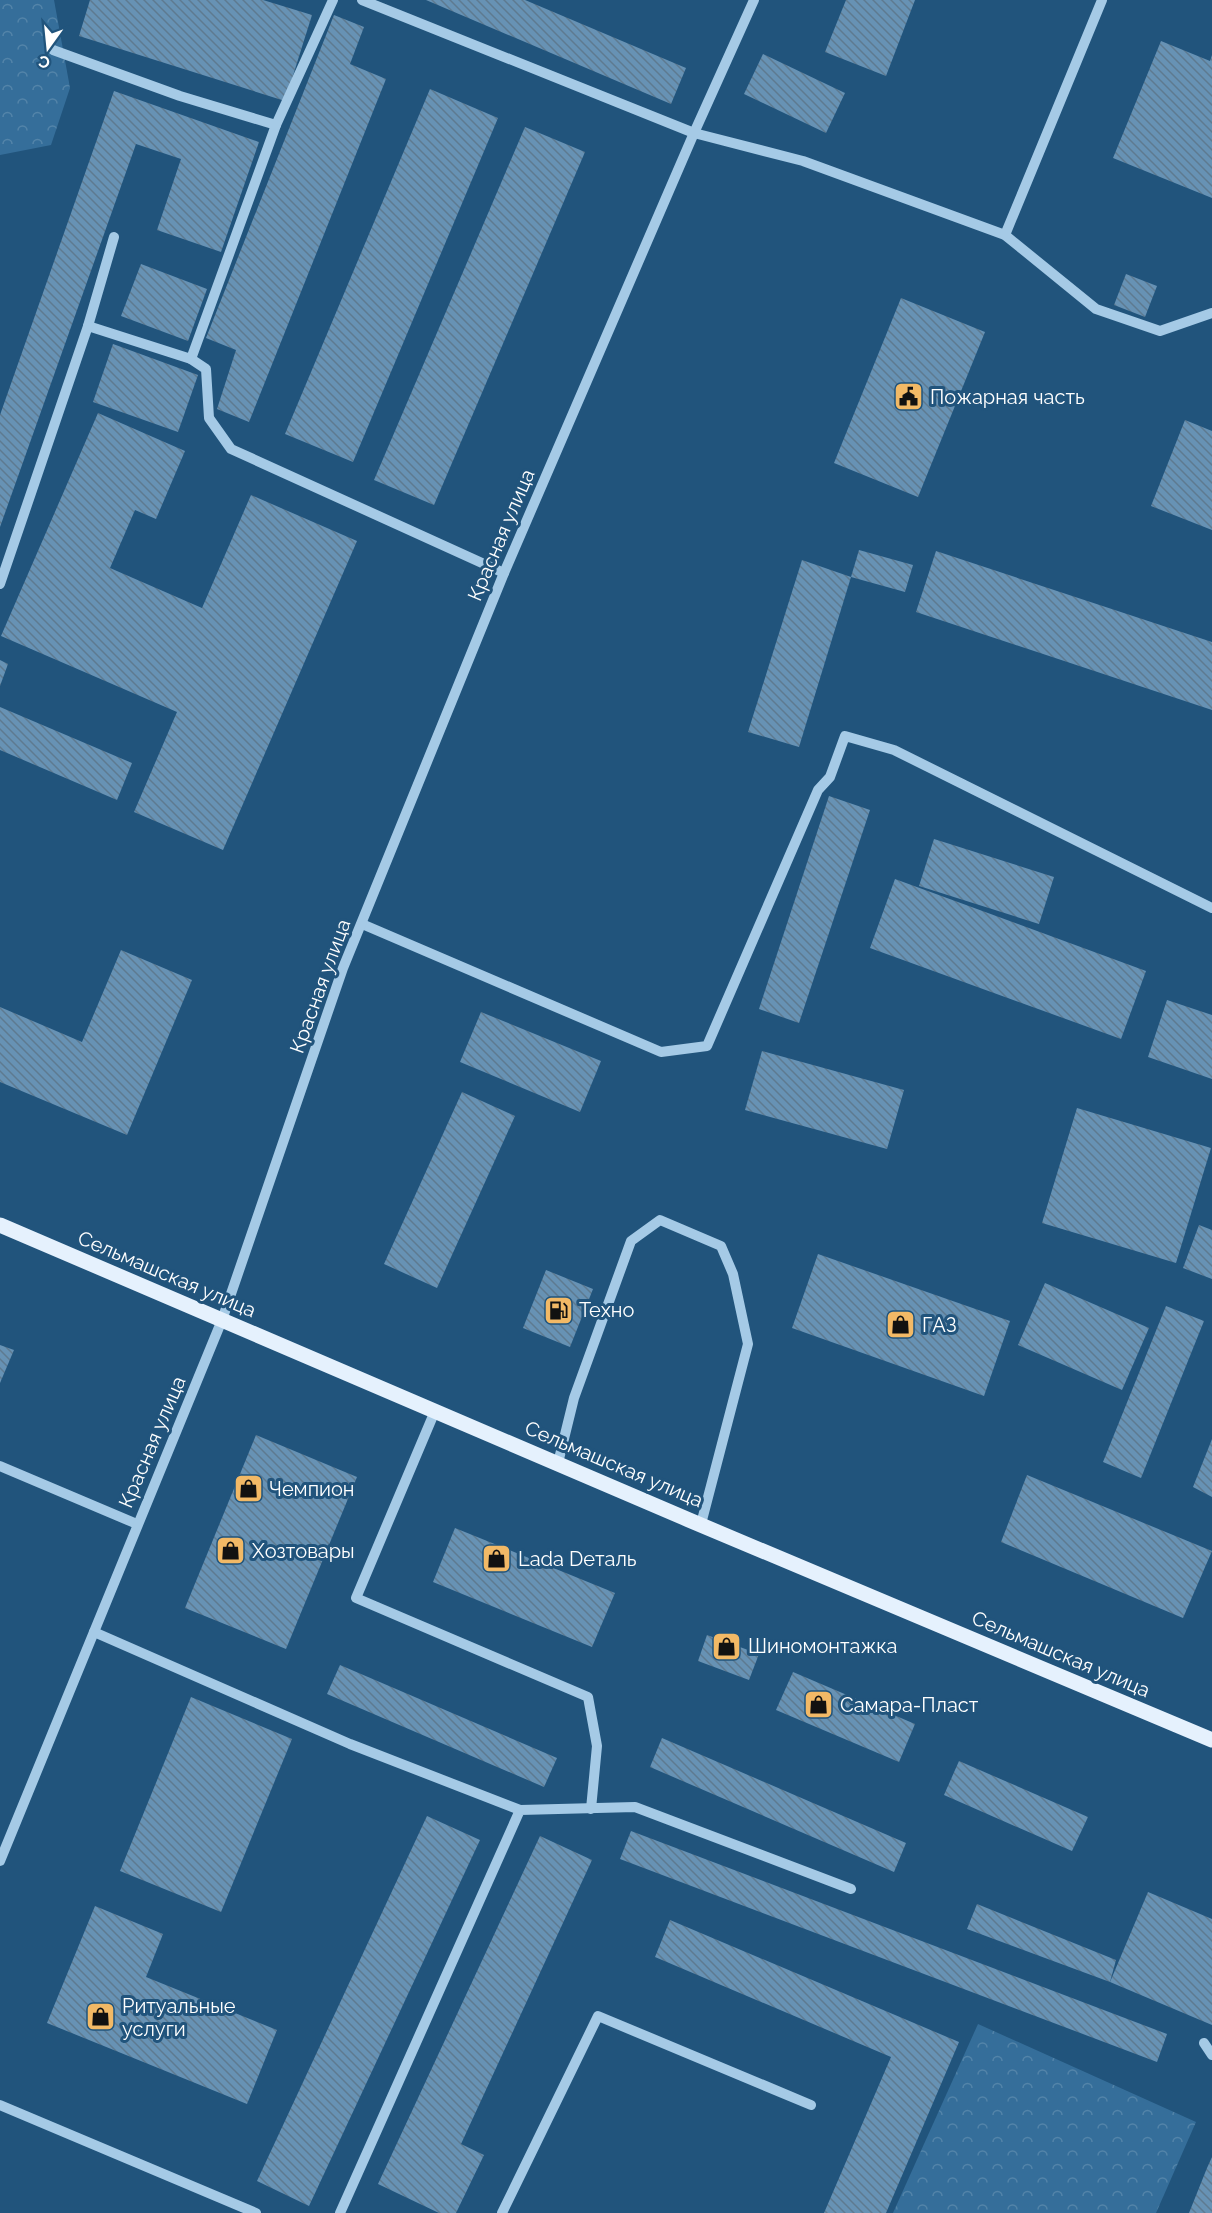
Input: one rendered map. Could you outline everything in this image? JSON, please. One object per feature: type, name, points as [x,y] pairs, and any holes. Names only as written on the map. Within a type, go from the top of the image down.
[{"type":"main road","name":"Сельмашская улица","points":[[0,1225],[1212,1740]]},
{"type":"street","points":[[191,359],[276,125],[333,0]]},
{"type":"street","points":[[362,0],[694,133],[803,161],[1005,235],[1096,309],[1160,331],[1212,313]]},
{"type":"street","name":"Красная улица","points":[[0,1861],[222,1320],[343,969],[504,573],[694,133],[754,0]]},
{"type":"street","points":[[1005,235],[1102,0]]},
{"type":"street","points":[[53,50],[180,96],[276,125]]},
{"type":"street","points":[[0,584],[88,326],[114,237]]},
{"type":"street","points":[[88,326],[191,359],[206,369],[209,418],[231,449],[504,573]]},
{"type":"street","points":[[362,924],[661,1052],[708,1046],[818,790],[830,777],[845,736],[894,750],[1212,908]]},
{"type":"street","points":[[558,1463],[574,1398],[631,1241],[660,1220],[721,1246],[733,1274],[748,1344],[701,1524]]},
{"type":"street","points":[[435,1411],[356,1598],[588,1697],[597,1746],[591,1809]]},
{"type":"street","points":[[0,1466],[137,1524]]},
{"type":"street","points":[[94,1632],[350,1744],[520,1810],[635,1807],[851,1889]]},
{"type":"street","points":[[340,2213],[520,1810]]},
{"type":"street","points":[[502,2213],[598,2016],[811,2105]]},
{"type":"street","points":[[1204,2043],[1212,2055]]},
{"type":"street","points":[[0,2105],[256,2213]]},
{"type":"green space","points":[[0,0],[54,0],[70,88],[51,145],[0,155]]},
{"type":"green space","points":[[978,2024],[1196,2122],[1156,2213],[893,2213]]},
{"type":"building","points":[[90,0],[263,0],[312,15],[285,101],[79,36]]},
{"type":"building","points":[[426,0],[525,0],[686,68],[671,104]]},
{"type":"building","points":[[846,0],[915,0],[886,76],[825,52]]},
{"type":"building","points":[[334,15],[364,27],[350,64],[386,79],[249,422],[217,409],[236,350],[206,338]]},
{"type":"building","points":[[1161,41],[1210,61],[1212,55],[1212,198],[1113,158]]},
{"type":"building","points":[[763,54],[845,93],[826,133],[744,94]]},
{"type":"building","points":[[430,89],[498,118],[353,462],[285,434]]},
{"type":"building","points":[[114,91],[259,142],[221,252],[157,230],[181,159],[136,144],[0,527],[0,415]]},
{"type":"building","points":[[525,127],[585,152],[434,505],[374,480]]},
{"type":"building","points":[[141,264],[207,289],[188,341],[121,316]]},
{"type":"building","points":[[1126,274],[1157,286],[1145,317],[1114,305]]},
{"type":"building","name":"Пожарная часть","points":[[901,298],[985,332],[918,497],[834,463]]},
{"type":"building","points":[[113,344],[198,375],[178,432],[93,402]]},
{"type":"building","points":[[98,413],[185,451],[156,519],[135,510],[110,568],[202,608],[251,495],[357,541],[223,850],[134,812],[177,712],[1,636]]},
{"type":"building","points":[[1185,420],[1212,431],[1212,530],[1151,506]]},
{"type":"building","points":[[859,550],[913,565],[905,592],[851,577]]},
{"type":"building","points":[[936,551],[1212,642],[1212,710],[916,612]]},
{"type":"building","points":[[802,560],[851,577],[799,747],[748,732]]},
{"type":"building","points":[[0,660],[8,664],[0,686]]},
{"type":"building","points":[[0,707],[132,763],[117,800],[0,750]]},
{"type":"building","points":[[829,796],[870,810],[799,1023],[759,1009]]},
{"type":"building","points":[[934,839],[1054,877],[1039,924],[919,886]]},
{"type":"building","points":[[895,879],[1146,971],[1121,1039],[870,948]]},
{"type":"building","points":[[121,950],[192,980],[127,1135],[0,1082],[0,1007],[82,1042]]},
{"type":"building","points":[[1167,1000],[1212,1015],[1212,1079],[1148,1057]]},
{"type":"building","points":[[481,1012],[601,1061],[580,1112],[460,1062]]},
{"type":"building","points":[[762,1051],[904,1090],[887,1149],[745,1110]]},
{"type":"building","points":[[462,1092],[515,1116],[437,1288],[384,1264]]},
{"type":"building","points":[[1077,1108],[1211,1148],[1176,1263],[1042,1223]]},
{"type":"building","points":[[1199,1225],[1212,1230],[1212,1279],[1183,1268]]},
{"type":"building","name":"ГАЗ","points":[[818,1254],[1010,1321],[984,1396],[792,1328]]},
{"type":"building","points":[[546,1270],[593,1289],[570,1347],[523,1328]]},
{"type":"building","points":[[1045,1283],[1149,1328],[1122,1390],[1018,1345]]},
{"type":"building","points":[[1166,1306],[1204,1321],[1141,1478],[1103,1462]]},
{"type":"building","points":[[0,1345],[14,1350],[0,1383]]},
{"type":"building","points":[[256,1435],[357,1477],[286,1649],[185,1608]]},
{"type":"building","points":[[1212,1439],[1212,1497],[1193,1487]]},
{"type":"building","points":[[1027,1475],[1212,1551],[1183,1618],[1001,1542]]},
{"type":"building","points":[[455,1528],[615,1593],[592,1647],[433,1582]]},
{"type":"building","points":[[707,1635],[759,1654],[749,1680],[698,1661]]},
{"type":"building","points":[[340,1665],[557,1758],[544,1787],[327,1694]]},
{"type":"building","points":[[793,1672],[915,1724],[899,1762],[776,1710]]},
{"type":"building","points":[[191,1697],[292,1739],[221,1912],[120,1871]]},
{"type":"building","points":[[662,1738],[906,1843],[894,1872],[650,1767]]},
{"type":"building","points":[[959,1761],[1088,1817],[1072,1851],[944,1795]]},
{"type":"building","points":[[427,1816],[480,1840],[309,2206],[257,2181]]},
{"type":"building","points":[[631,1831],[1167,2034],[1157,2062],[620,1859]]},
{"type":"building","points":[[540,1836],[592,1860],[461,2144],[484,2155],[456,2213],[439,2213],[378,2184]]},
{"type":"building","points":[[1148,1892],[1212,1919],[1212,2025],[1110,1982]]},
{"type":"building","points":[[977,1904],[1116,1960],[1110,1982],[967,1929]]},
{"type":"building","points":[[95,1906],[163,1934],[146,1977],[277,2030],[247,2104],[47,2023]]},
{"type":"building","points":[[670,1920],[959,2042],[886,2213],[824,2213],[891,2057],[655,1957]]},
{"type":"building","points":[[1212,2157],[1212,2213],[1189,2213],[1207,2168]]},
{"type":"place","name":"Пожарная часть","points":[[909,397]]},
{"type":"place","name":"Техно","points":[[558,1310]]},
{"type":"place","name":"ГАЗ","points":[[901,1325]]},
{"type":"place","name":"Чемпион","points":[[248,1489]]},
{"type":"place","name":"Хозтовары","points":[[231,1551]]},
{"type":"place","name":"Lada Dеталь","points":[[497,1559]]},
{"type":"place","name":"Шиномонтажка","points":[[727,1646]]},
{"type":"place","name":"Самара-Пласт","points":[[819,1705]]},
{"type":"place","name":"Ритуальные услуги","points":[[101,2017]]}]
